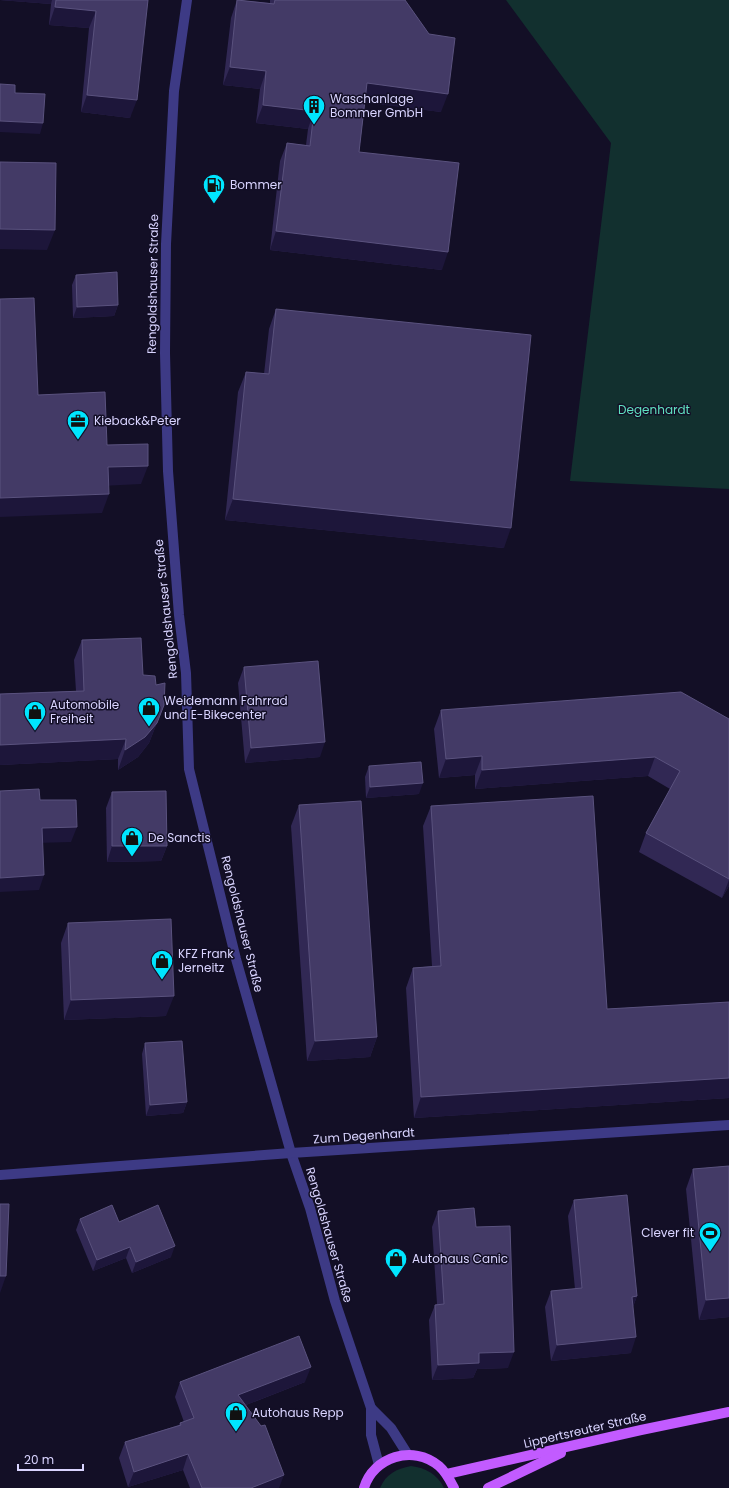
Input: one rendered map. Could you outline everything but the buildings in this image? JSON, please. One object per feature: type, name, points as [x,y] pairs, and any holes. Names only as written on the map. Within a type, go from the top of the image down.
[{"type":"main road","name":"Lippertsreuter Straße","points":[[447,1474],[576,1446],[641,1430],[729,1412]]},
{"type":"main road","points":[[488,1488],[576,1446]]},
{"type":"main road","points":[[364,1488],[366,1482],[379,1465],[388,1459],[408,1455],[426,1458],[438,1465],[447,1474],[454,1488]]},
{"type":"street","name":"Rengoldshauser Straße","points":[[188,0],[174,91],[166,244],[165,353],[168,471],[179,615],[186,673],[189,769],[236,959],[291,1153],[310,1208],[335,1301],[371,1408],[371,1435],[379,1465]]},
{"type":"street","name":"Zum Degenhardt","points":[[0,1175],[291,1153],[729,1125]]},
{"type":"street","name":"Rengoldshauser Straße","points":[[371,1408],[391,1428],[408,1455]]},
{"type":"green space","name":"Degenhardt","points":[[506,0],[729,0],[729,489],[570,481],[611,143]]},
{"type":"green space","points":[[411,1466],[422,1468],[430,1472],[438,1479],[444,1488],[380,1488],[385,1479],[392,1473]]},
{"type":"place","name":"Waschanlage Bommer GmbH","points":[[314,126]]},
{"type":"place","name":"Bommer","points":[[214,204]]},
{"type":"place","name":"Kieback&Peter","points":[[78,440]]},
{"type":"place","name":"Weidemann Fahrrad und E-Bikecenter","points":[[149,728]]},
{"type":"place","name":"Automobile Freiheit","points":[[35,732]]},
{"type":"place","name":"De Sanctis","points":[[132,858]]},
{"type":"place","name":"KFZ Frank Jerneitz","points":[[162,980]]},
{"type":"place","name":"Clever fit","points":[[710,1252]]},
{"type":"place","name":"Autohaus Canic","points":[[396,1278]]},
{"type":"place","name":"Autohaus Repp","points":[[236,1432]]}]
